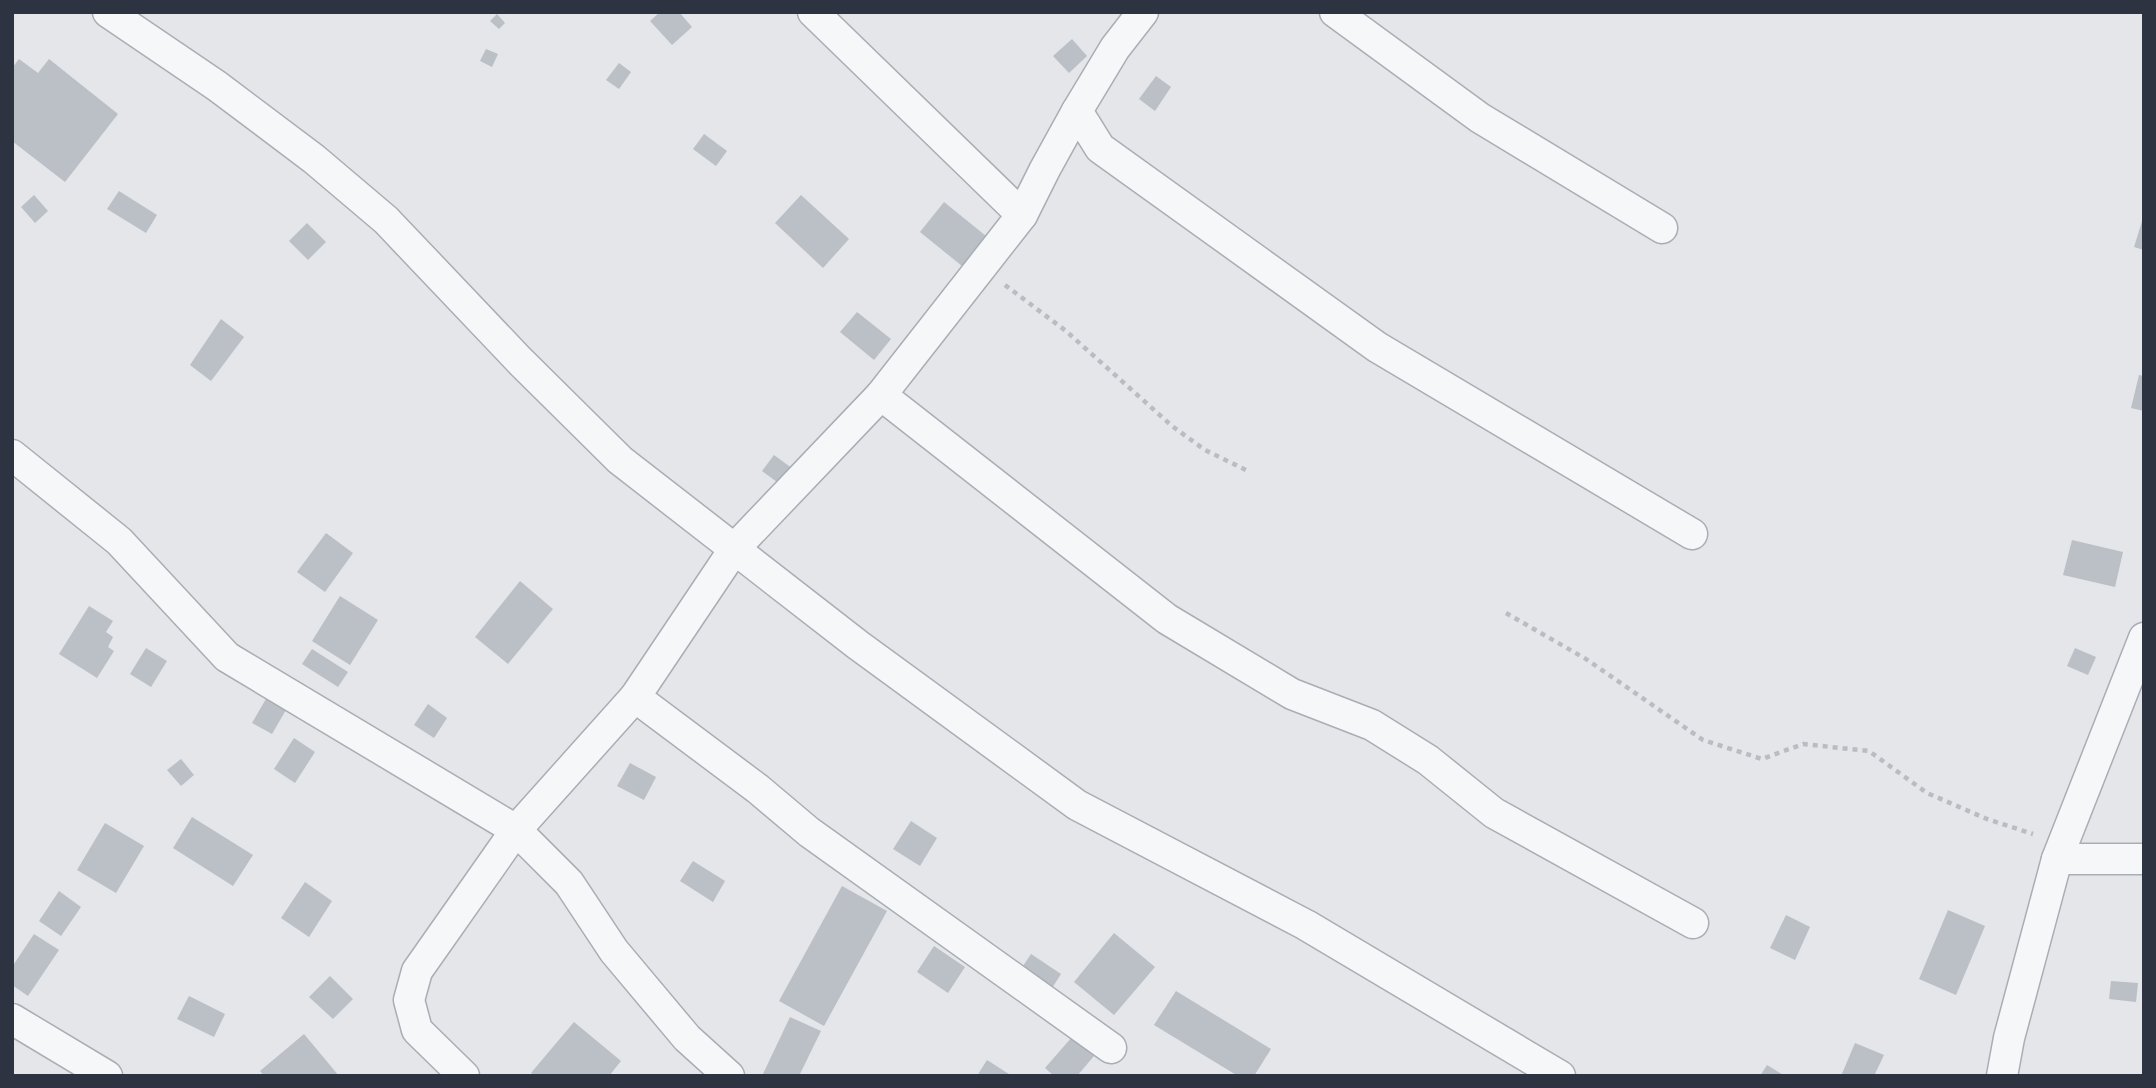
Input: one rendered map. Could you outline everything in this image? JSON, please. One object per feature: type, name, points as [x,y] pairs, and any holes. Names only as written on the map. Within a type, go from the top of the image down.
[{"type":"street","points":[[108,12],[217,86],[314,159],[376,211],[521,362],[620,460],[858,645],[1077,805],[1306,925],[1560,1076]]},
{"type":"street","points":[[813,12],[1022,215]]},
{"type":"street","points":[[464,1076],[417,1030],[409,1000],[417,971],[516,831],[635,697],[735,548],[881,395],[1022,215],[1077,111],[1115,48],[1143,12]]},
{"type":"street","points":[[1335,12],[1480,118],[1662,228]]},
{"type":"street","points":[[1077,111],[1100,148],[1377,347],[1692,534]]},
{"type":"street","points":[[881,395],[1167,619],[1293,694],[1372,725],[1428,760],[1493,813],[1693,923]]},
{"type":"street","points":[[12,455],[119,541],[227,657],[516,831],[569,883],[614,951],[687,1038],[729,1076]]},
{"type":"street","points":[[2002,1076],[2009,1038],[2058,855],[2144,638]]},
{"type":"street","points":[[635,697],[758,789],[809,832],[1111,1048]]},
{"type":"street","points":[[2058,855],[2144,859]]},
{"type":"street","points":[[12,1019],[107,1076]]},
{"type":"path","points":[[981,268],[1066,331],[1183,434],[1205,450],[1250,472]]},
{"type":"path","points":[[1506,613],[1586,659],[1703,740],[1762,759],[1804,744],[1869,751],[1927,793],[1987,819],[2037,835],[2058,855]]},
{"type":"building","points":[[660,12],[679,12],[692,27],[672,45],[650,21]]},
{"type":"building","points":[[497,14],[505,23],[499,29],[490,21]]},
{"type":"building","points":[[1072,39],[1087,56],[1069,73],[1053,56]]},
{"type":"building","points":[[486,49],[498,54],[492,67],[480,61]]},
{"type":"building","points":[[19,59],[38,73],[49,59],[118,114],[65,182],[12,141],[12,68]]},
{"type":"building","points":[[619,63],[631,72],[619,89],[606,80]]},
{"type":"building","points":[[1156,76],[1171,87],[1155,111],[1139,99]]},
{"type":"building","points":[[704,134],[727,151],[716,166],[693,149]]},
{"type":"building","points":[[119,191],[157,215],[146,233],[107,209]]},
{"type":"building","points":[[34,195],[48,211],[35,223],[21,207]]},
{"type":"building","points":[[801,195],[849,239],[823,268],[775,223]]},
{"type":"building","points":[[944,202],[986,236],[962,266],[920,232]]},
{"type":"building","points":[[2144,218],[2144,250],[2134,247]]},
{"type":"building","points":[[307,223],[326,242],[308,260],[289,241]]},
{"type":"building","points":[[857,312],[891,339],[874,360],[840,332]]},
{"type":"building","points":[[221,319],[244,337],[211,381],[190,365]]},
{"type":"building","points":[[2139,375],[2144,376],[2144,411],[2131,408]]},
{"type":"building","points":[[774,455],[793,469],[781,485],[762,471]]},
{"type":"building","points":[[326,533],[353,553],[325,592],[297,572]]},
{"type":"building","points":[[2072,540],[2123,552],[2115,587],[2063,575]]},
{"type":"building","points":[[520,581],[553,609],[508,664],[475,637]]},
{"type":"building","points":[[340,596],[378,620],[350,665],[312,641]]},
{"type":"building","points":[[89,606],[113,621],[106,632],[113,637],[108,647],[114,651],[97,678],[59,654]]},
{"type":"building","points":[[146,648],[167,661],[151,687],[130,674]]},
{"type":"building","points":[[2075,648],[2096,657],[2088,675],[2067,666]]},
{"type":"building","points":[[312,649],[348,672],[338,687],[302,664]]},
{"type":"building","points":[[270,692],[290,703],[272,734],[252,723]]},
{"type":"building","points":[[428,704],[447,718],[434,738],[414,725]]},
{"type":"building","points":[[294,738],[315,752],[295,783],[274,769]]},
{"type":"building","points":[[181,759],[194,775],[181,786],[167,770]]},
{"type":"building","points":[[630,763],[656,777],[644,800],[617,786]]},
{"type":"building","points":[[192,817],[253,855],[233,886],[173,848]]},
{"type":"building","points":[[911,821],[937,838],[920,866],[893,849]]},
{"type":"building","points":[[105,823],[144,846],[116,893],[77,870]]},
{"type":"building","points":[[693,861],[725,881],[713,902],[680,881]]},
{"type":"building","points":[[305,882],[332,901],[309,937],[281,918]]},
{"type":"building","points":[[842,886],[887,911],[824,1026],[779,1001]]},
{"type":"building","points":[[59,891],[81,907],[61,936],[39,921]]},
{"type":"building","points":[[1948,910],[1985,926],[1956,995],[1919,979]]},
{"type":"building","points":[[1786,915],[1810,927],[1795,960],[1770,948]]},
{"type":"building","points":[[1114,933],[1155,967],[1114,1015],[1074,982]]},
{"type":"building","points":[[34,934],[59,950],[28,996],[12,985],[12,967]]},
{"type":"building","points":[[934,946],[965,967],[948,993],[917,972]]},
{"type":"building","points":[[1031,954],[1061,974],[1049,993],[1019,972]]},
{"type":"building","points":[[330,976],[353,999],[333,1019],[309,997]]},
{"type":"building","points":[[2111,981],[2138,983],[2136,1002],[2109,999]]},
{"type":"building","points":[[1176,991],[1271,1049],[1254,1076],[1238,1076],[1154,1025]]},
{"type":"building","points":[[189,996],[225,1014],[214,1037],[177,1019]]},
{"type":"building","points":[[790,1017],[821,1031],[799,1076],[762,1076]]},
{"type":"building","points":[[574,1022],[621,1061],[609,1076],[535,1076],[531,1073]]},
{"type":"building","points":[[304,1034],[339,1076],[264,1076],[260,1071]]},
{"type":"building","points":[[1072,1037],[1094,1056],[1077,1076],[1054,1076],[1045,1068]]},
{"type":"building","points":[[1855,1043],[1884,1055],[1874,1076],[1841,1076]]},
{"type":"building","points":[[987,1060],[1012,1076],[977,1076]]},
{"type":"building","points":[[1767,1065],[1785,1076],[1760,1076]]}]
